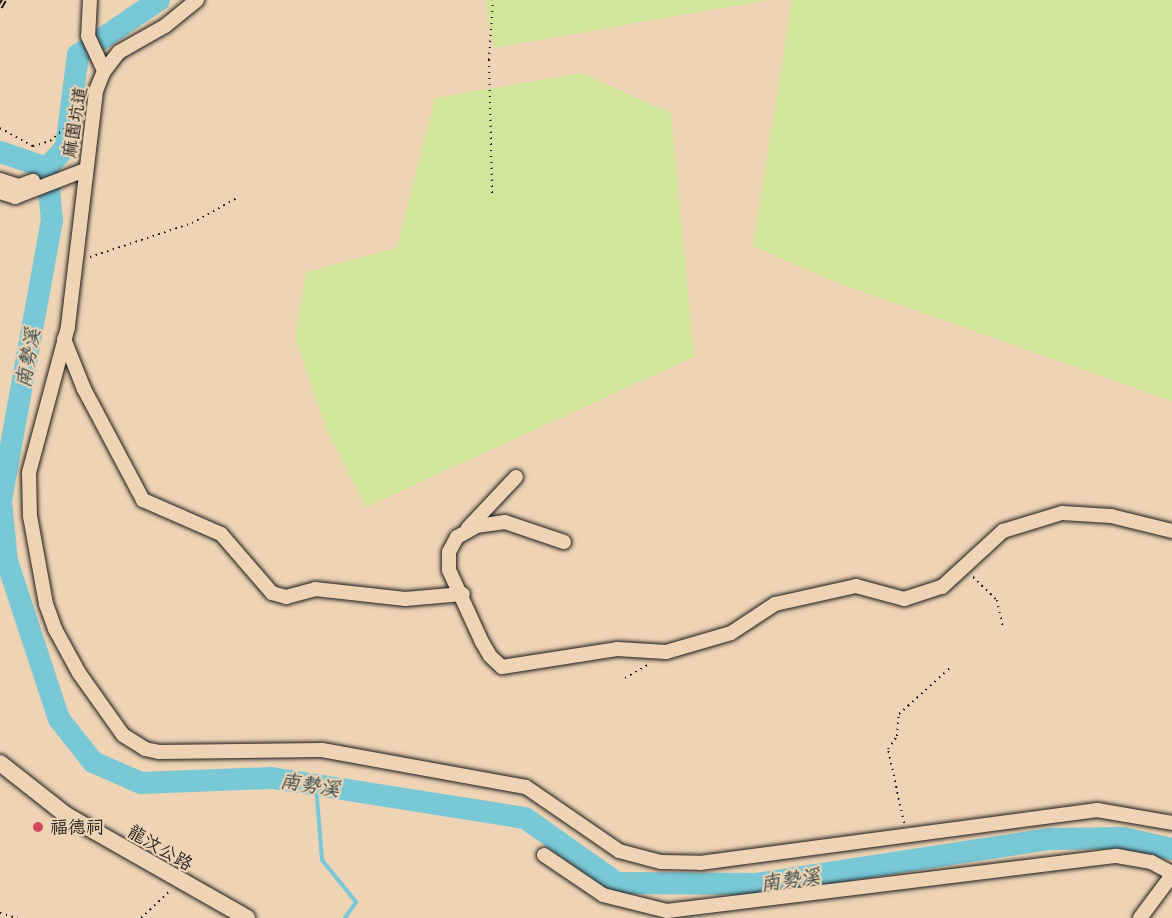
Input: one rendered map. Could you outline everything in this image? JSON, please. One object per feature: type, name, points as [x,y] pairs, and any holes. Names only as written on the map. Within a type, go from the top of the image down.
[{"type":"main road","name":"龍汶公路","points":[[0,763],[66,815],[178,882],[247,918]]},
{"type":"street","points":[[90,0],[88,36],[103,71]]},
{"type":"street","name":"麻園坑道","points":[[197,0],[165,26],[119,52],[103,71],[96,91],[85,166],[76,261],[64,339],[29,473],[30,516],[46,604],[74,664],[107,716],[123,735],[145,749],[322,750],[526,787],[619,851],[660,862],[700,863],[1097,810],[1172,823]]},
{"type":"street","points":[[0,192],[17,192],[85,166]]},
{"type":"street","points":[[0,180],[17,192]]},
{"type":"street","points":[[64,339],[84,389],[143,500],[221,534],[272,593],[286,597],[315,589],[405,599],[463,594]]},
{"type":"street","points":[[516,477],[494,505],[457,537],[447,561],[489,656],[502,667],[617,650],[666,652],[731,633],[775,604],[856,586],[904,599],[942,587],[1003,531],[1062,513],[1111,516],[1172,531]]},
{"type":"street","points":[[457,537],[477,526],[505,522],[564,542]]},
{"type":"street","points":[[544,855],[603,896],[667,911],[1117,856],[1151,862],[1172,874],[1140,918]]},
{"type":"path","points":[[492,193],[489,60],[493,0]]},
{"type":"path","points":[[0,128],[33,146],[50,141],[85,111]]},
{"type":"path","points":[[76,261],[192,223],[237,198]]},
{"type":"path","points":[[962,567],[997,600],[1003,628]]},
{"type":"path","points":[[626,678],[666,652]]},
{"type":"path","points":[[907,835],[888,749],[897,736],[899,714],[951,667]]},
{"type":"path","points":[[141,918],[178,882]]},
{"type":"path","points":[[0,913],[17,918]]},
{"type":"green space","points":[[485,0],[769,0],[494,48]]},
{"type":"green space","points":[[792,0],[1172,0],[1172,401],[835,282],[753,246]]},
{"type":"green space","points":[[581,73],[671,113],[694,357],[366,507],[326,428],[295,337],[306,272],[397,248],[435,98]]},
{"type":"waterway","points":[[47,168],[66,147],[78,55],[159,0]]},
{"type":"waterway","name":"南勢溪","points":[[0,152],[47,168],[52,220],[1,501],[7,561],[59,719],[93,762],[141,783],[272,778],[525,818],[617,883],[756,884],[1051,839],[1123,838],[1172,849]]},
{"type":"waterway","points":[[316,785],[322,860],[356,902],[345,918]]},
{"type":"railway","points":[[0,7],[4,0]]},
{"type":"place","name":"福德祠","points":[[38,827]]}]
